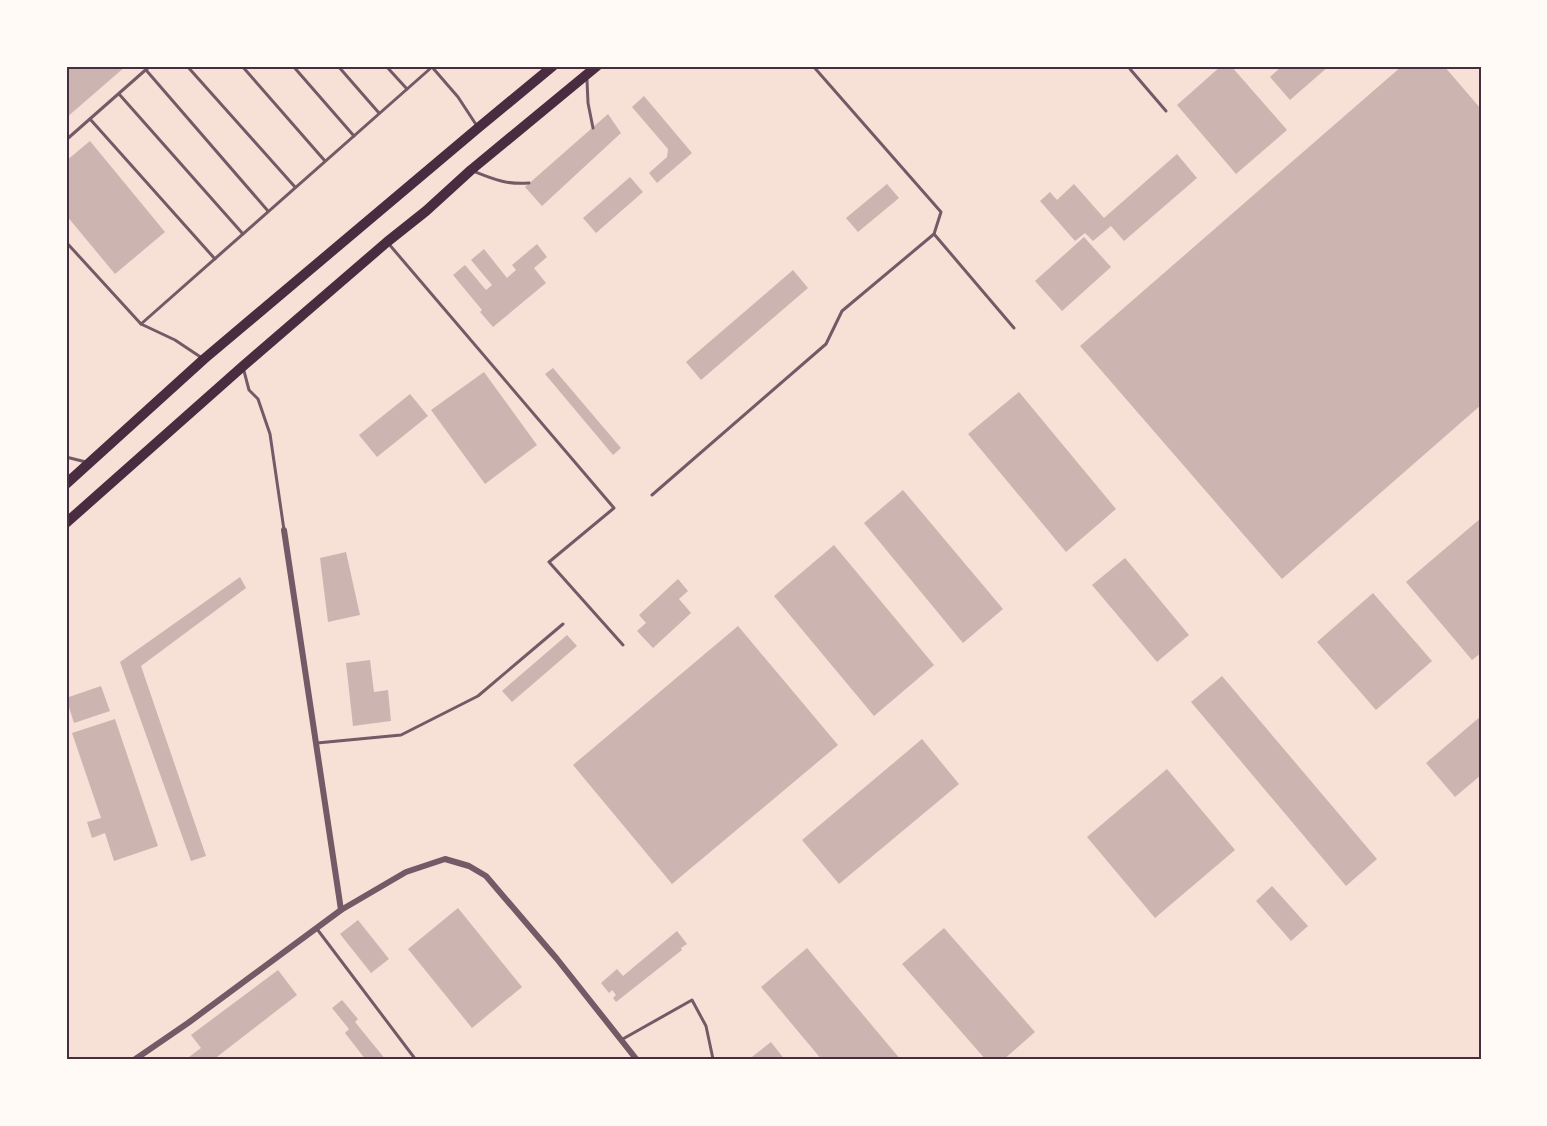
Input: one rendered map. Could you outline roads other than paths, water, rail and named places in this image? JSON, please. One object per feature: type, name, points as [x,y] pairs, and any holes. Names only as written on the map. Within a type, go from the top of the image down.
[{"type":"highway","points":[[66,484],[204,360],[553,66]]},
{"type":"highway","points":[[66,522],[387,242],[597,66]]},
{"type":"street","points":[[284,530],[341,910]]},
{"type":"street","points":[[134,1060],[341,910],[406,872],[445,859],[469,866],[486,876],[557,959],[638,1060]]},
{"type":"lane","points":[[66,140],[150,66]]},
{"type":"lane","points":[[188,66],[295,187]]},
{"type":"lane","points":[[242,66],[326,161]]},
{"type":"lane","points":[[293,66],[354,136]]},
{"type":"lane","points":[[338,66],[379,113]]},
{"type":"lane","points":[[386,66],[406,89]]},
{"type":"lane","points":[[141,324],[432,66],[458,97],[478,128]]},
{"type":"lane","points":[[652,495],[826,344],[842,311],[934,234],[941,212],[813,66]]},
{"type":"lane","points":[[1134,66],[1131,69],[1166,111]]},
{"type":"lane","points":[[146,70],[268,211]]},
{"type":"lane","points":[[586,75],[593,128]]},
{"type":"lane","points":[[119,94],[243,234]]},
{"type":"lane","points":[[90,119],[215,259]]},
{"type":"lane","points":[[471,170],[503,182],[529,183]]},
{"type":"lane","points":[[934,234],[1014,328]]},
{"type":"lane","points":[[66,242],[141,324],[175,340],[204,360]]},
{"type":"lane","points":[[387,242],[614,508],[549,562],[623,645]]},
{"type":"lane","points":[[242,367],[249,390],[258,399],[270,434],[284,530]]},
{"type":"lane","points":[[66,457],[91,463]]},
{"type":"lane","points":[[316,743],[401,735],[478,696],[563,624]]},
{"type":"lane","points":[[316,928],[416,1060]]},
{"type":"lane","points":[[621,1040],[692,1000],[706,1026],[713,1059],[711,1060]]}]
